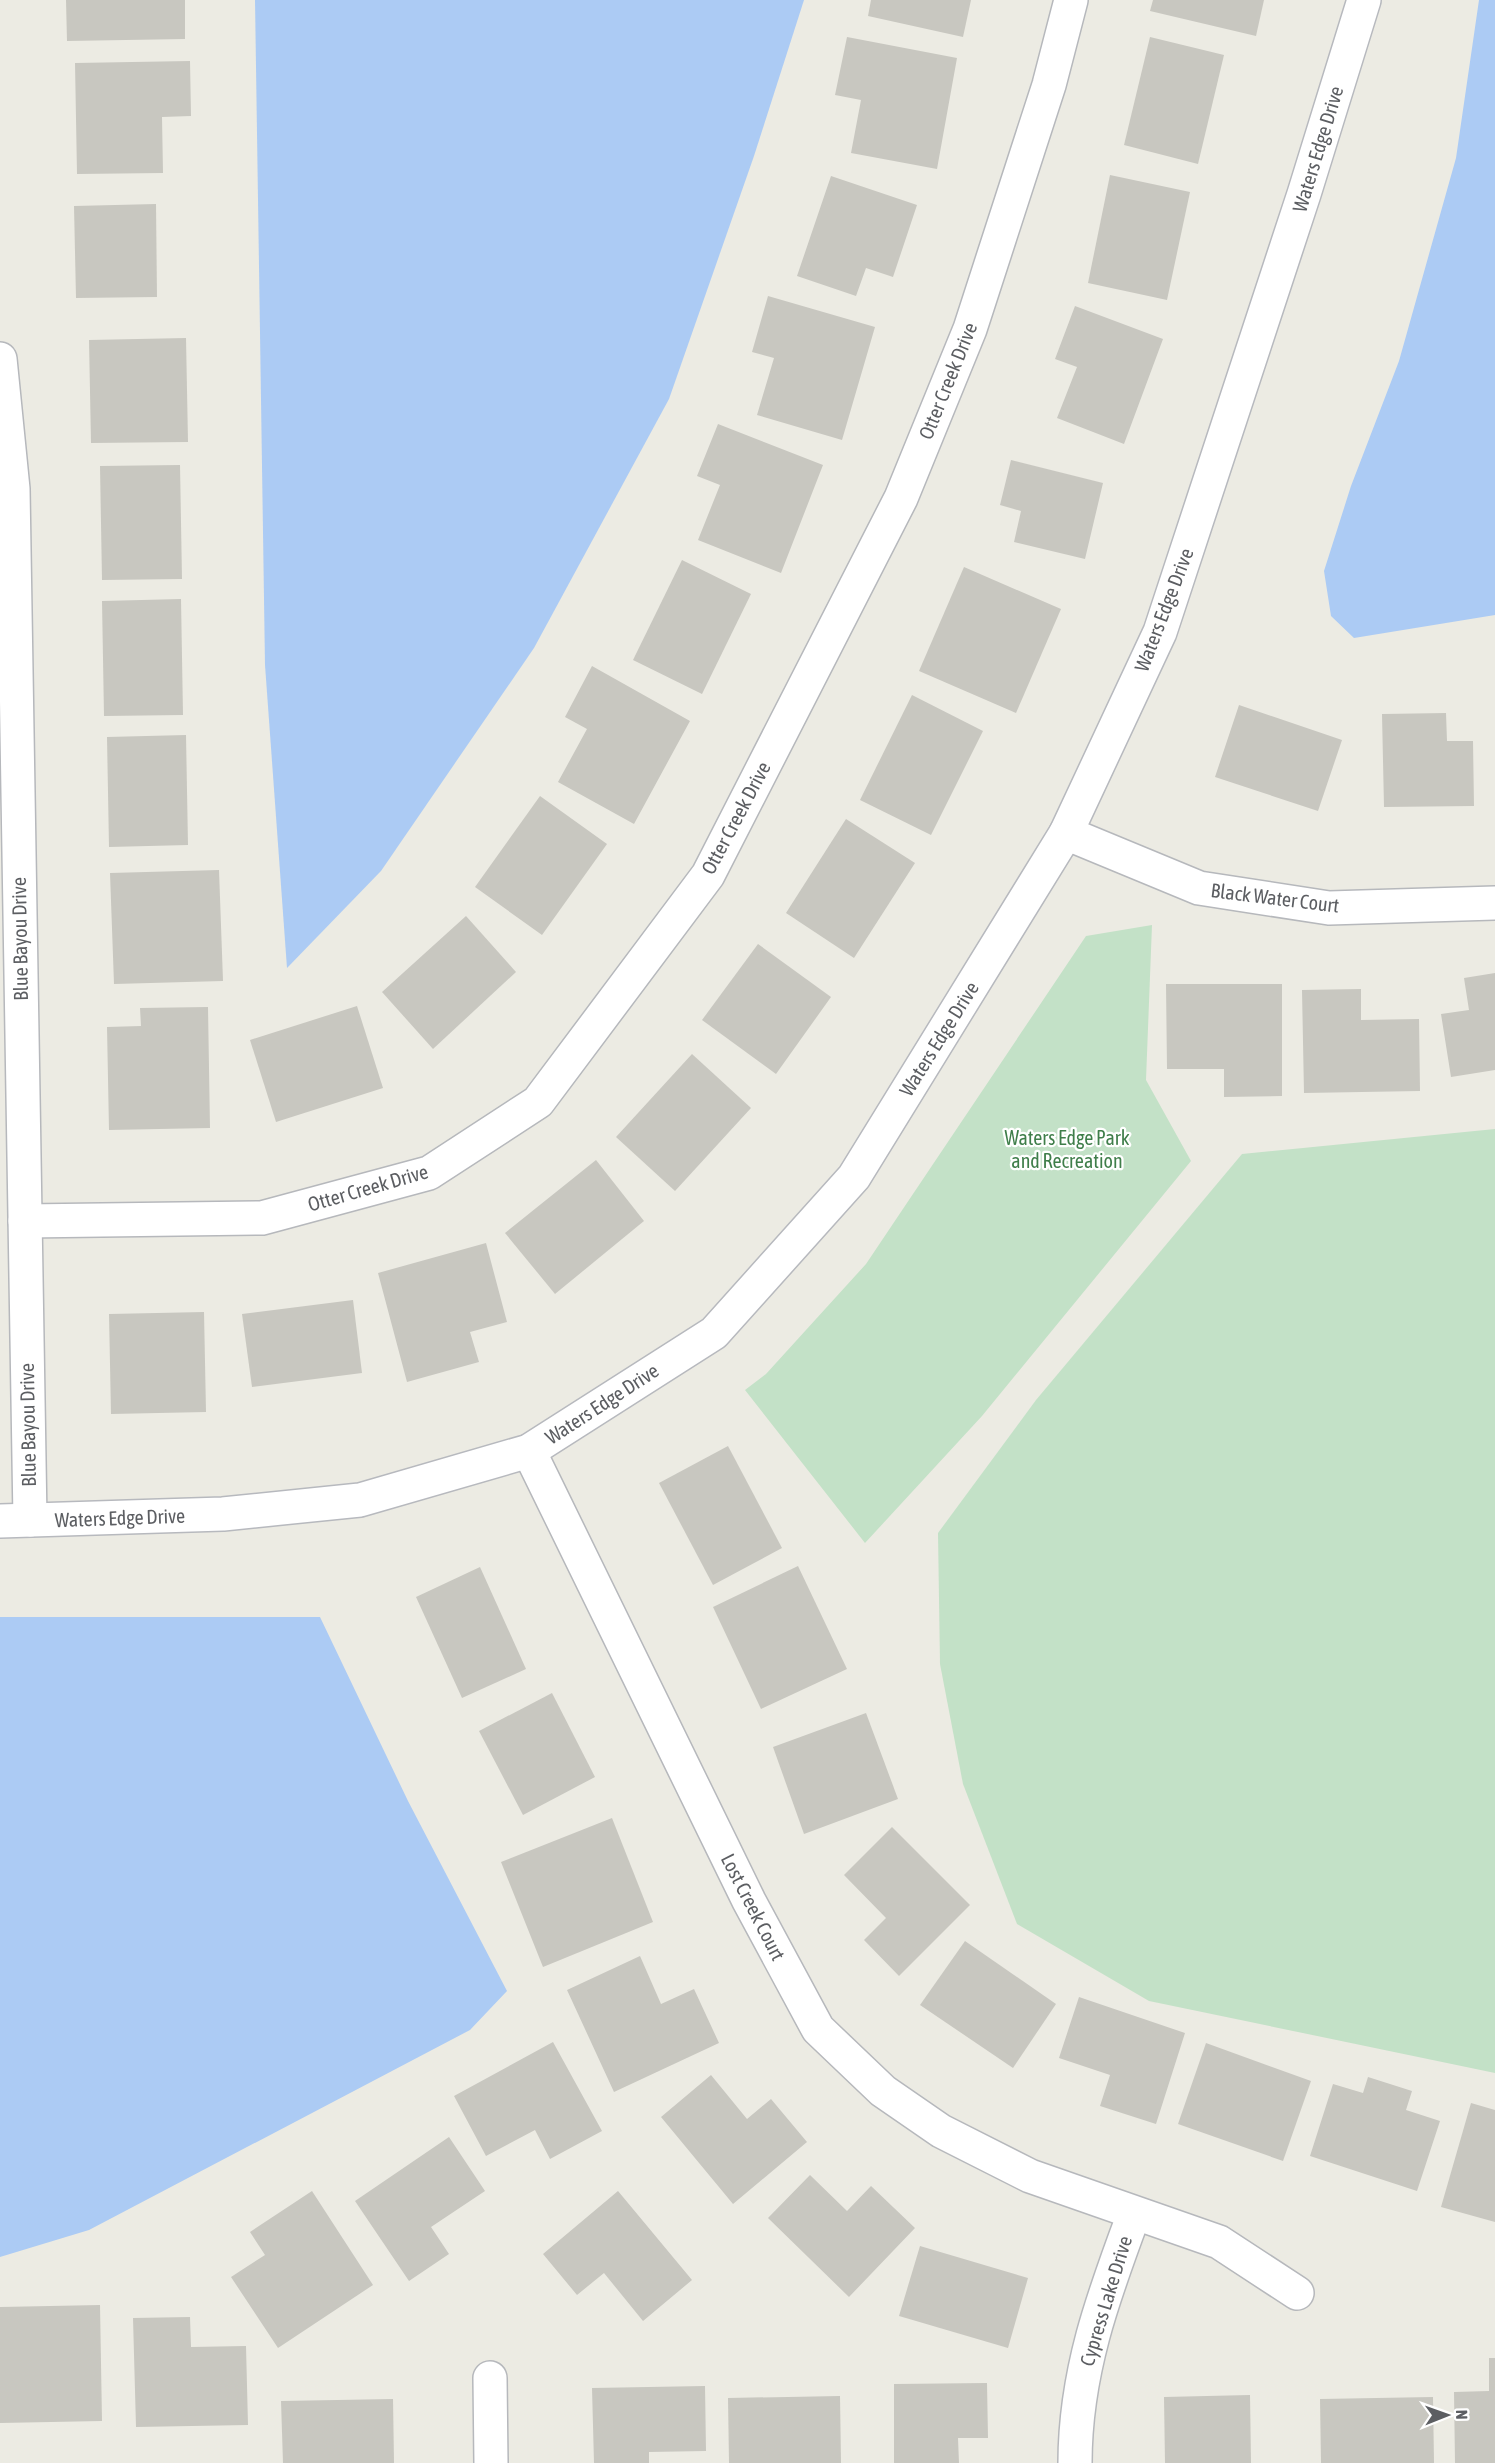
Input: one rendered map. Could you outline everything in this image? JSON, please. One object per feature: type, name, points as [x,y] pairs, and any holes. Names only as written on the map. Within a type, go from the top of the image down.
[{"type":"street","name":"Otter Creek Drive","points":[[25,1221],[262,1218],[429,1173],[538,1102],[708,876],[901,498],[970,329],[1049,85],[1071,0]]},
{"type":"street","name":"Waters Edge Drive","points":[[15,1521],[223,1514],[360,1500],[529,1451],[714,1333],[854,1177],[1066,833],[1160,632],[1304,194],[1364,0]]},
{"type":"street","name":"Blue Bayou Drive","points":[[0,359],[13,489],[25,1221],[15,1521]]},
{"type":"street","name":"Black Water Court","points":[[1066,833],[1198,888],[1329,909],[1495,903]]},
{"type":"street","name":"Lost Creek Court","points":[[529,1451],[749,1901],[818,2029],[883,2091],[941,2131],[1030,2176],[1134,2214]]},
{"type":"street","name":"Cypress Lake Drive","points":[[1075,2463],[1075,2439],[1084,2366],[1098,2312],[1134,2214],[1219,2242],[1297,2293]]},
{"type":"street","points":[[490,2378],[491,2463]]},
{"type":"green space","name":"Waters Edge Park and Recreation","points":[[1152,925],[1146,1080],[1191,1161],[982,1416],[865,1543],[745,1390],[766,1374],[866,1264],[1086,936]]},
{"type":"green space","points":[[1495,1129],[1495,2073],[1149,2001],[1017,1924],[963,1784],[940,1664],[938,1533],[1036,1400],[1242,1154]]},
{"type":"water","points":[[255,0],[804,0],[754,156],[669,399],[534,648],[381,871],[287,968],[265,665]]},
{"type":"water","points":[[1479,0],[1495,0],[1495,615],[1354,638],[1331,616],[1324,571],[1351,486],[1399,361],[1456,158]]},
{"type":"water","points":[[0,1617],[320,1617],[408,1801],[507,1991],[470,2030],[89,2230],[0,2257]]},
{"type":"building","points":[[66,0],[185,0],[185,39],[67,41]]},
{"type":"building","points":[[871,0],[971,0],[963,37],[868,16]]},
{"type":"building","points":[[1153,0],[1264,0],[1256,36],[1150,11]]},
{"type":"building","points":[[847,37],[957,58],[937,169],[851,153],[861,100],[835,95]]},
{"type":"building","points":[[1150,37],[1224,55],[1198,164],[1124,145]]},
{"type":"building","points":[[190,61],[191,116],[162,117],[163,173],[77,174],[75,63]]},
{"type":"building","points":[[1110,175],[1190,192],[1167,300],[1088,283]]},
{"type":"building","points":[[831,176],[917,205],[893,277],[866,268],[856,296],[797,276]]},
{"type":"building","points":[[156,204],[157,297],[76,298],[74,206]]},
{"type":"building","points":[[768,296],[875,327],[842,440],[757,415],[774,358],[752,352]]},
{"type":"building","points":[[1075,306],[1163,339],[1124,444],[1057,418],[1077,367],[1055,359]]},
{"type":"building","points":[[186,338],[188,442],[91,443],[89,340]]},
{"type":"building","points":[[718,424],[823,465],[781,573],[698,540],[720,485],[697,476]]},
{"type":"building","points":[[1011,460],[1103,483],[1085,559],[1014,542],[1021,511],[1000,505]]},
{"type":"building","points":[[180,465],[182,579],[102,580],[100,466]]},
{"type":"building","points":[[682,560],[751,594],[702,694],[633,660]]},
{"type":"building","points":[[964,567],[1061,609],[1016,713],[919,671]]},
{"type":"building","points":[[181,599],[183,715],[104,716],[102,601]]},
{"type":"building","points":[[592,666],[690,721],[634,824],[558,782],[587,729],[565,717]]},
{"type":"building","points":[[912,695],[983,731],[931,835],[860,800]]},
{"type":"building","points":[[1239,705],[1342,740],[1318,811],[1215,777]]},
{"type":"building","points":[[1446,713],[1447,741],[1473,741],[1474,806],[1384,807],[1382,714]]},
{"type":"building","points":[[186,735],[188,845],[109,847],[107,737]]},
{"type":"building","points":[[540,796],[607,844],[542,935],[475,887]]},
{"type":"building","points":[[846,819],[915,863],[854,958],[786,913]]},
{"type":"building","points":[[219,870],[223,981],[114,984],[110,873]]},
{"type":"building","points":[[466,916],[516,972],[433,1049],[382,992]]},
{"type":"building","points":[[758,944],[831,997],[776,1074],[702,1020]]},
{"type":"building","points":[[1495,973],[1495,1070],[1451,1077],[1441,1014],[1469,1010],[1464,978]]},
{"type":"building","points":[[1166,984],[1282,984],[1282,1096],[1224,1097],[1224,1069],[1167,1069]]},
{"type":"building","points":[[1361,989],[1361,1020],[1419,1019],[1420,1091],[1304,1093],[1302,990]]},
{"type":"building","points":[[357,1006],[383,1088],[276,1122],[250,1040]]},
{"type":"building","points":[[208,1007],[210,1128],[109,1130],[107,1027],[141,1026],[140,1008]]},
{"type":"building","points":[[692,1054],[751,1108],[675,1191],[616,1137]]},
{"type":"building","points":[[596,1160],[644,1221],[555,1294],[505,1233]]},
{"type":"building","points":[[486,1243],[507,1322],[470,1332],[479,1362],[407,1382],[378,1273]]},
{"type":"building","points":[[353,1300],[362,1373],[252,1387],[242,1314]]},
{"type":"building","points":[[204,1312],[206,1412],[111,1414],[109,1314]]},
{"type":"building","points":[[728,1446],[782,1548],[713,1585],[659,1483]]},
{"type":"building","points":[[798,1566],[847,1669],[761,1709],[713,1607]]},
{"type":"building","points":[[480,1567],[526,1669],[462,1698],[416,1597]]},
{"type":"building","points":[[552,1693],[595,1777],[523,1815],[479,1731]]},
{"type":"building","points":[[866,1713],[898,1799],[804,1834],[773,1747]]},
{"type":"building","points":[[612,1818],[653,1922],[543,1967],[501,1862]]},
{"type":"building","points":[[892,1827],[970,1905],[899,1976],[864,1940],[886,1918],[844,1875]]},
{"type":"building","points":[[965,1941],[1056,2004],[1013,2068],[920,2005]]},
{"type":"building","points":[[640,1956],[661,2004],[694,1989],[719,2043],[614,2092],[567,1990]]},
{"type":"building","points":[[1079,1997],[1185,2033],[1156,2124],[1100,2106],[1110,2075],[1059,2058]]},
{"type":"building","points":[[553,2042],[602,2131],[550,2159],[535,2130],[486,2156],[454,2096]]},
{"type":"building","points":[[1206,2043],[1311,2081],[1283,2161],[1178,2124]]},
{"type":"building","points":[[711,2075],[747,2119],[771,2099],[807,2142],[733,2204],[661,2117]]},
{"type":"building","points":[[1368,2077],[1412,2091],[1406,2110],[1440,2121],[1417,2191],[1310,2156],[1333,2084],[1363,2093]]},
{"type":"building","points":[[1471,2103],[1495,2110],[1495,2222],[1441,2207]]},
{"type":"building","points":[[449,2137],[485,2191],[431,2227],[449,2254],[409,2281],[355,2201]]},
{"type":"building","points":[[810,2175],[847,2211],[871,2186],[915,2228],[849,2297],[768,2218]]},
{"type":"building","points":[[312,2191],[373,2285],[278,2348],[231,2277],[265,2255],[250,2232]]},
{"type":"building","points":[[618,2191],[692,2280],[643,2321],[604,2273],[577,2295],[543,2254]]},
{"type":"building","points":[[920,2246],[1028,2278],[1008,2348],[899,2316]]},
{"type":"building","points":[[100,2305],[102,2421],[0,2423],[0,2307]]},
{"type":"building","points":[[190,2317],[191,2347],[246,2346],[248,2425],[136,2427],[133,2318]]},
{"type":"building","points":[[1489,2358],[1495,2358],[1495,2463],[1455,2463],[1454,2392],[1489,2391]]},
{"type":"building","points":[[987,2383],[988,2438],[958,2438],[959,2463],[894,2463],[894,2384]]},
{"type":"building","points":[[705,2386],[706,2451],[649,2452],[649,2463],[594,2463],[592,2388]]},
{"type":"building","points":[[1250,2395],[1251,2463],[1165,2463],[1164,2397]]},
{"type":"building","points":[[840,2396],[841,2463],[729,2463],[728,2398]]},
{"type":"building","points":[[1433,2397],[1434,2463],[1321,2463],[1320,2399]]},
{"type":"building","points":[[393,2399],[394,2463],[283,2463],[281,2401]]}]
